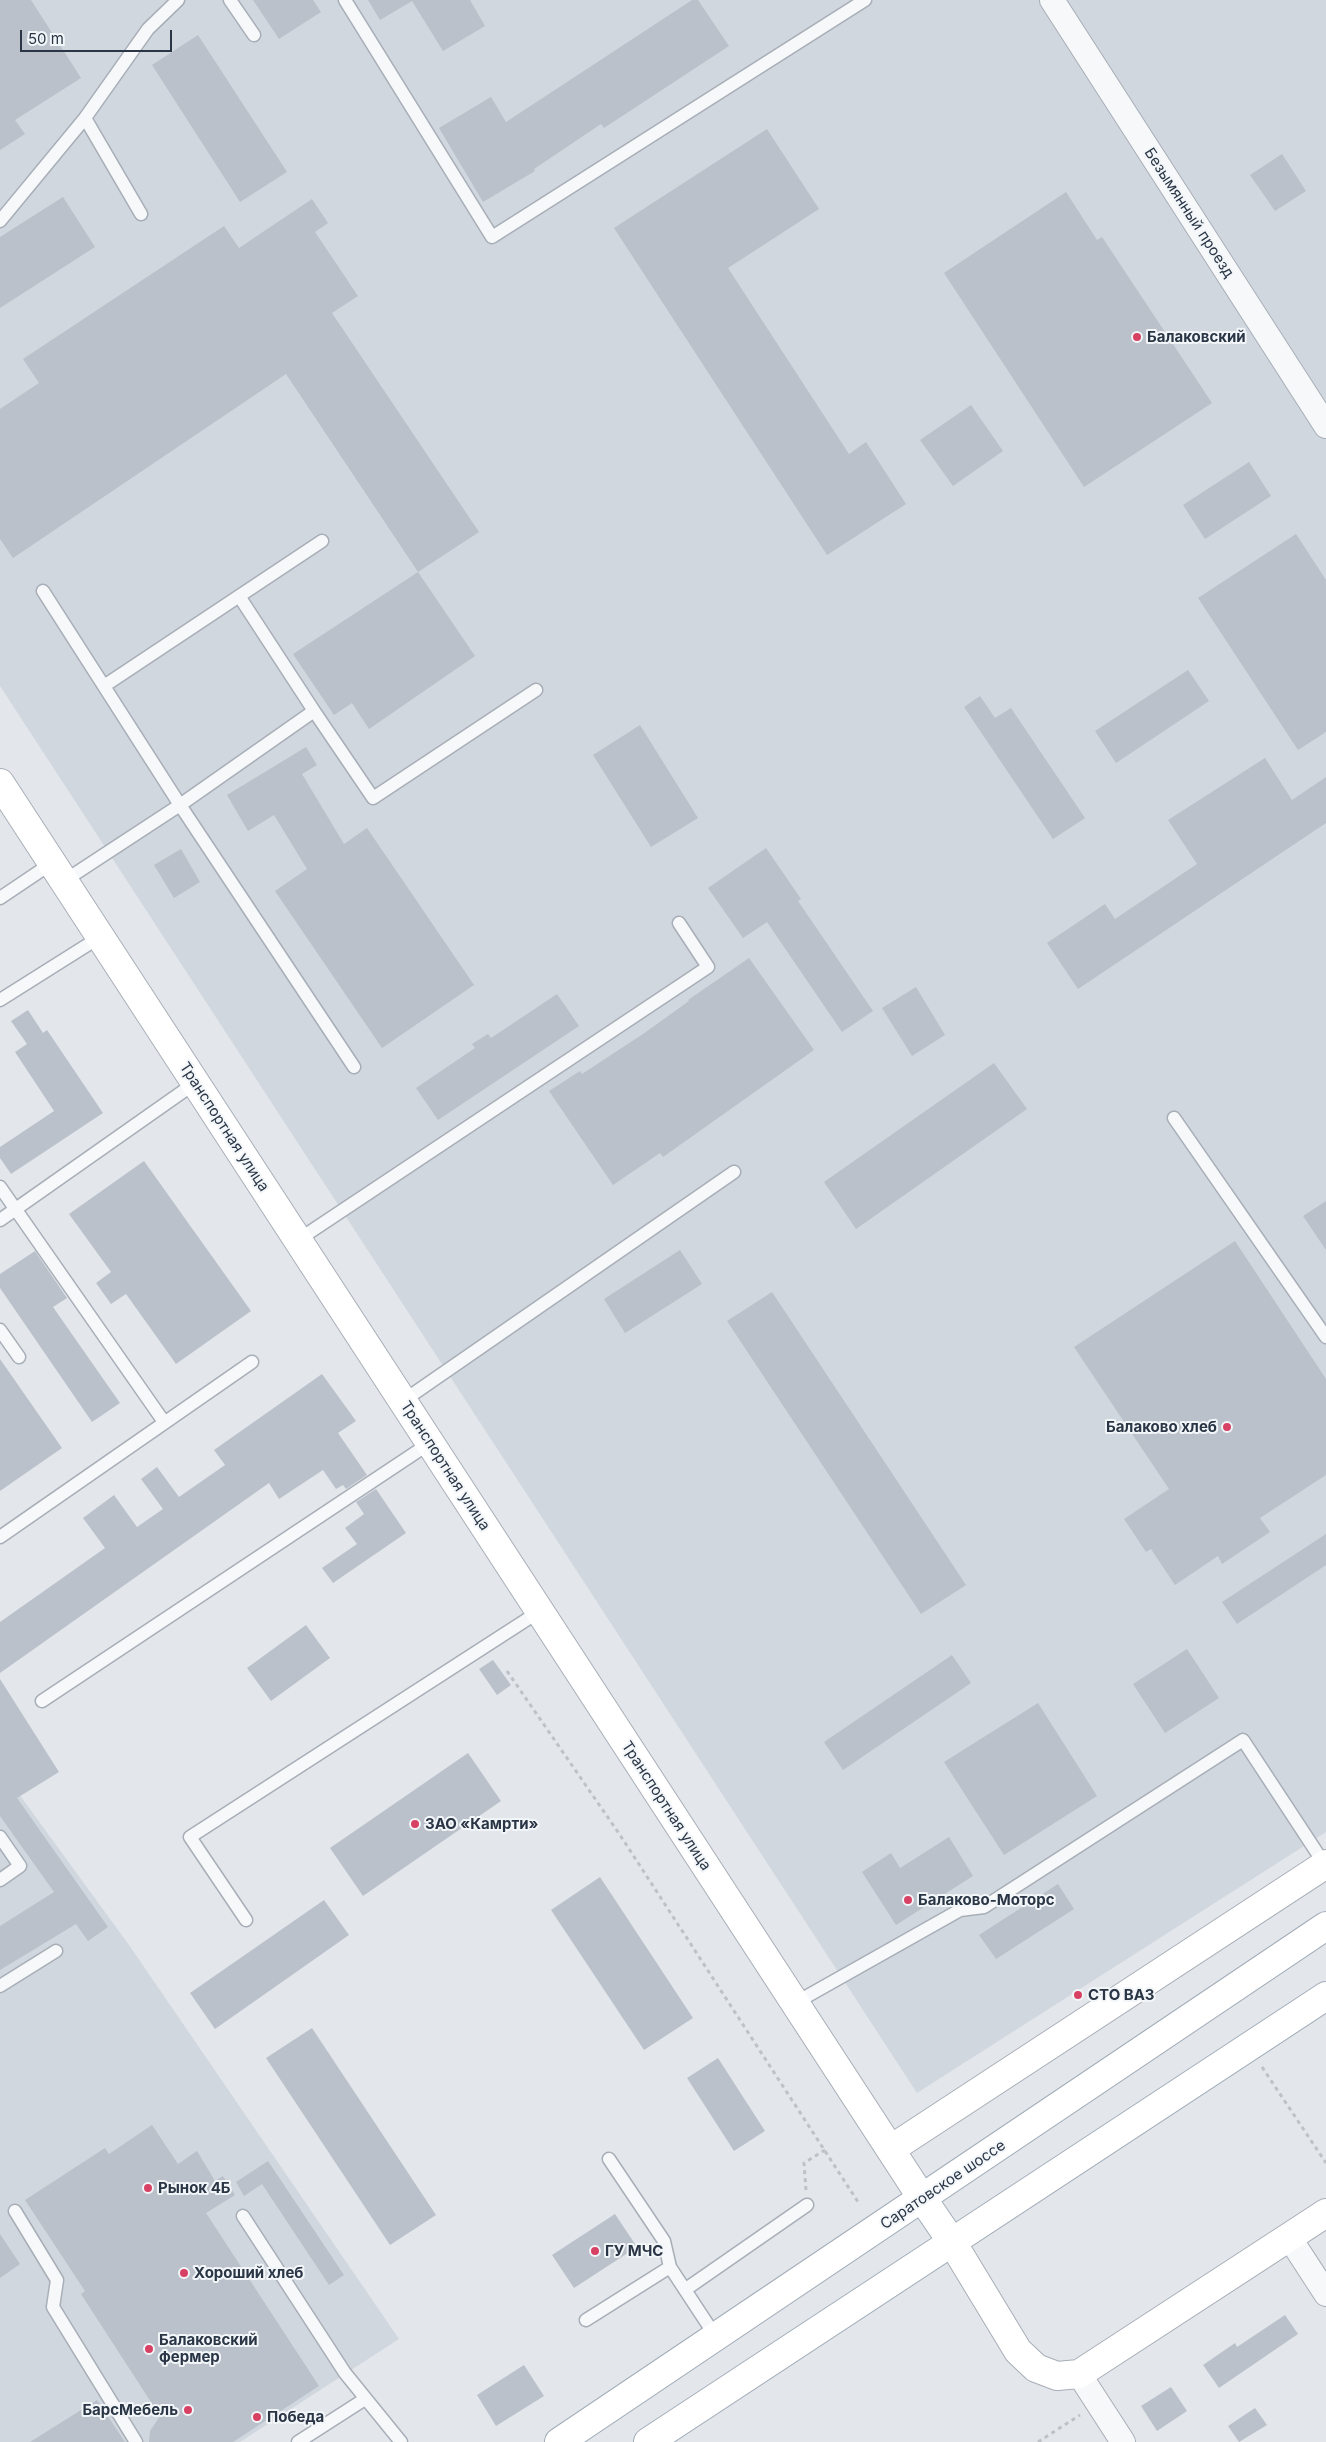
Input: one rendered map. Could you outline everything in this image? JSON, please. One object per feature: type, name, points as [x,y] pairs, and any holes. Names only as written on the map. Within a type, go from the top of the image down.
[{"type":"main road","name":"Транспортная улица","points":[[0,783],[952,2242],[1018,2351],[1036,2368],[1057,2376],[1079,2374]]},
{"type":"main road","points":[[891,2150],[1325,1864]]},
{"type":"main road","name":"Саратовское шоссе","points":[[559,2442],[1326,1926]]},
{"type":"main road","points":[[648,2442],[1326,1996]]},
{"type":"main road","points":[[1079,2374],[1326,2213]]},
{"type":"street","name":"Безымянный проезд","points":[[1052,0],[1326,426]]},
{"type":"street","points":[[1289,2237],[1326,2294]]},
{"type":"street","points":[[1079,2374],[1123,2442]]},
{"type":"lane","points":[[0,221],[85,118],[148,29],[178,0]]},
{"type":"lane","points":[[230,0],[254,35]]},
{"type":"lane","points":[[345,0],[492,237],[865,0]]},
{"type":"lane","points":[[85,118],[141,214]]},
{"type":"lane","points":[[104,686],[322,541]]},
{"type":"lane","points":[[43,591],[180,806],[354,1067]]},
{"type":"lane","points":[[239,596],[373,798],[536,690]]},
{"type":"lane","points":[[0,898],[58,872],[180,806],[314,711]]},
{"type":"lane","points":[[298,1240],[708,967],[678,923]]},
{"type":"lane","points":[[0,1000],[100,937]]},
{"type":"lane","points":[[0,1220],[195,1084]]},
{"type":"lane","points":[[1174,1118],[1326,1337]]},
{"type":"lane","points":[[403,1401],[734,1172]]},
{"type":"lane","points":[[0,1187],[164,1422]]},
{"type":"lane","points":[[0,1330],[19,1357]]},
{"type":"lane","points":[[0,1537],[252,1362]]},
{"type":"lane","points":[[42,1701],[430,1443]]},
{"type":"lane","points":[[246,1920],[190,1837],[540,1611]]},
{"type":"lane","points":[[795,2004],[960,1910],[984,1907],[1242,1740],[1325,1864]]},
{"type":"lane","points":[[0,1838],[20,1866],[0,1880]]},
{"type":"lane","points":[[0,1986],[56,1951]]},
{"type":"lane","points":[[609,2159],[664,2241],[670,2267],[716,2336]]},
{"type":"lane","points":[[686,2289],[807,2205]]},
{"type":"lane","points":[[15,2211],[57,2280],[53,2307],[136,2442]]},
{"type":"lane","points":[[243,2216],[340,2365],[365,2399],[401,2442]]},
{"type":"lane","points":[[586,2320],[670,2267]]},
{"type":"lane","points":[[298,2442],[365,2399]]},
{"type":"path","points":[[507,1670],[620,1835],[860,2205]]},
{"type":"path","points":[[1262,2067],[1326,2163]]},
{"type":"path","points":[[807,2205],[804,2163],[825,2150]]},
{"type":"path","points":[[1038,2442],[1098,2403]]},
{"type":"shaded area","points":[[0,0],[1326,0],[1326,1832],[917,2093],[0,686]]},
{"type":"shaded area","name":"Рынок 4Б","points":[[0,1768],[129,1945],[399,2339],[240,2442],[0,2442]]},
{"type":"building","points":[[0,0],[31,0],[81,78],[15,120],[25,134],[0,150]]},
{"type":"building","points":[[253,0],[313,0],[321,12],[279,39]]},
{"type":"building","points":[[368,0],[470,0],[485,26],[443,51],[412,1],[380,20]]},
{"type":"building","points":[[692,0],[698,0],[729,46],[604,128],[601,124],[534,169],[535,171],[483,202],[439,128],[491,97],[506,122]]},
{"type":"building","points":[[198,35],[287,172],[240,202],[152,65]]},
{"type":"building","points":[[767,129],[819,209],[728,268],[849,454],[866,442],[906,504],[827,555],[614,228]]},
{"type":"building","points":[[1282,154],[1306,191],[1275,211],[1250,175]]},
{"type":"building","points":[[1066,192],[1097,240],[1102,237],[1212,403],[1084,487],[944,273]]},
{"type":"building","points":[[63,197],[95,247],[0,308],[0,237]]},
{"type":"building","points":[[312,199],[328,223],[315,232],[358,296],[332,313],[479,532],[418,572],[286,374],[13,558],[0,539],[0,409],[39,383],[23,359],[224,226],[239,248]]},
{"type":"building","points":[[971,405],[1003,451],[953,486],[920,440]]},
{"type":"building","points":[[1249,462],[1271,496],[1205,539],[1183,505]]},
{"type":"building","points":[[1296,534],[1326,580],[1326,732],[1298,750],[1198,598]]},
{"type":"building","points":[[418,572],[475,656],[369,729],[352,703],[334,715],[293,654]]},
{"type":"building","points":[[1188,670],[1209,701],[1116,763],[1095,731]]},
{"type":"building","points":[[980,696],[995,718],[1011,708],[1085,818],[1053,839],[964,707]]},
{"type":"building","points":[[640,725],[698,818],[651,847],[593,755]]},
{"type":"building","points":[[306,747],[317,765],[302,774],[344,844],[367,828],[474,985],[382,1048],[275,891],[307,869],[274,815],[248,831],[227,795]]},
{"type":"building","points":[[1265,758],[1292,800],[1326,777],[1326,823],[1078,989],[1047,943],[1105,904],[1115,919],[1197,864],[1168,820]]},
{"type":"building","points":[[766,848],[801,899],[798,901],[873,1011],[842,1032],[767,922],[743,938],[708,888]]},
{"type":"building","points":[[181,849],[200,882],[174,898],[154,865]]},
{"type":"building","points":[[749,958],[814,1050],[663,1157],[660,1153],[613,1185],[549,1091],[580,1071],[582,1074],[643,1034]]},
{"type":"building","points":[[916,987],[945,1035],[912,1056],[882,1008]]},
{"type":"building","points":[[557,994],[579,1026],[438,1120],[416,1088],[475,1048],[472,1044],[488,1034],[491,1038]]},
{"type":"building","points":[[28,1010],[43,1033],[47,1030],[103,1113],[11,1174],[0,1158],[0,1147],[54,1111],[15,1052],[27,1044],[11,1021]]},
{"type":"building","points":[[994,1063],[1027,1109],[856,1229],[824,1182]]},
{"type":"building","points":[[144,1161],[251,1311],[176,1364],[126,1294],[111,1304],[96,1283],[111,1272],[69,1214]]},
{"type":"building","points":[[1326,1201],[1326,1250],[1303,1216]]},
{"type":"building","name":"Балаково хлеб","points":[[1235,1241],[1326,1379],[1326,1475],[1260,1518],[1270,1532],[1222,1564],[1218,1556],[1175,1585],[1151,1549],[1146,1552],[1124,1519],[1169,1489],[1074,1347]]},
{"type":"building","points":[[680,1250],[702,1284],[625,1333],[604,1299]]},
{"type":"building","points":[[35,1251],[67,1298],[53,1307],[120,1403],[92,1422],[0,1288],[0,1274]]},
{"type":"building","points":[[772,1292],[966,1585],[921,1614],[727,1321]]},
{"type":"building","points":[[0,1359],[62,1448],[0,1491]]},
{"type":"building","points":[[322,1374],[356,1421],[338,1433],[367,1475],[346,1489],[343,1485],[336,1489],[323,1470],[279,1499],[269,1483],[0,1673],[0,1622],[105,1548],[83,1518],[114,1495],[137,1527],[163,1509],[141,1479],[157,1467],[179,1497],[225,1465],[214,1450]]},
{"type":"building","points":[[376,1489],[406,1533],[333,1583],[322,1568],[357,1544],[345,1528],[364,1514],[356,1502]]},
{"type":"building","points":[[1326,1534],[1326,1565],[1237,1624],[1222,1602]]},
{"type":"building","points":[[306,1625],[330,1658],[271,1701],[247,1668]]},
{"type":"building","points":[[1187,1649],[1219,1698],[1165,1733],[1133,1684]]},
{"type":"building","points":[[952,1655],[971,1683],[843,1770],[824,1742]]},
{"type":"building","points":[[493,1660],[511,1685],[497,1695],[479,1669]]},
{"type":"building","points":[[0,1679],[59,1772],[17,1798],[108,1927],[88,1941],[76,1924],[0,1970],[0,1926],[54,1892],[0,1816]]},
{"type":"building","points":[[1038,1703],[1097,1796],[1004,1855],[944,1762]]},
{"type":"building","name":"ЗАО «Камрти»","points":[[468,1753],[501,1801],[363,1896],[330,1848]]},
{"type":"building","name":"Балаково-Моторс","points":[[949,1837],[973,1876],[896,1925],[862,1872],[891,1853],[900,1868]]},
{"type":"building","points":[[600,1877],[693,2018],[644,2050],[551,1910]]},
{"type":"building","points":[[1058,1884],[1074,1909],[996,1959],[979,1935]]},
{"type":"building","points":[[324,1900],[349,1935],[215,2029],[190,1993]]},
{"type":"building","points":[[312,2028],[436,2215],[390,2245],[266,2058]]},
{"type":"building","points":[[718,2058],[765,2131],[734,2151],[687,2078]]},
{"type":"building","points":[[152,2125],[178,2164],[197,2151],[215,2181],[223,2176],[235,2195],[206,2213],[319,2386],[233,2442],[149,2442],[150,2431],[160,2416],[81,2294],[85,2291],[25,2200],[105,2148],[109,2154]]},
{"type":"building","points":[[268,2161],[344,2275],[329,2285],[262,2184],[244,2196],[236,2182]]},
{"type":"building","name":"ГУ МЧС","points":[[615,2214],[637,2247],[574,2288],[552,2255]]},
{"type":"building","points":[[0,2234],[20,2264],[0,2278]]},
{"type":"building","points":[[1285,2315],[1298,2334],[1219,2388],[1203,2365],[1235,2343],[1237,2347]]},
{"type":"building","points":[[524,2365],[544,2396],[496,2426],[477,2395]]},
{"type":"building","points":[[1171,2387],[1187,2411],[1157,2431],[1141,2406]]},
{"type":"building","points":[[97,2400],[125,2442],[30,2442]]},
{"type":"building","points":[[1255,2408],[1267,2425],[1239,2442],[1228,2426]]},
{"type":"place","name":"Балаковский","points":[[1137,337]]},
{"type":"place","name":"Балаково хлеб","points":[[1227,1427]]},
{"type":"place","name":"ЗАО «Камрти»","points":[[415,1824]]},
{"type":"place","name":"Балаково-Моторс","points":[[908,1900]]},
{"type":"place","name":"СТО ВАЗ","points":[[1078,1995]]},
{"type":"place","name":"Рынок 4Б","points":[[148,2188]]},
{"type":"place","name":"ГУ МЧС","points":[[595,2251]]},
{"type":"place","name":"Хороший хлеб","points":[[184,2273]]},
{"type":"place","name":"Балаковский фермер","points":[[149,2349]]},
{"type":"place","name":"БарсМебель","points":[[188,2410]]},
{"type":"place","name":"Победа","points":[[257,2417]]}]
